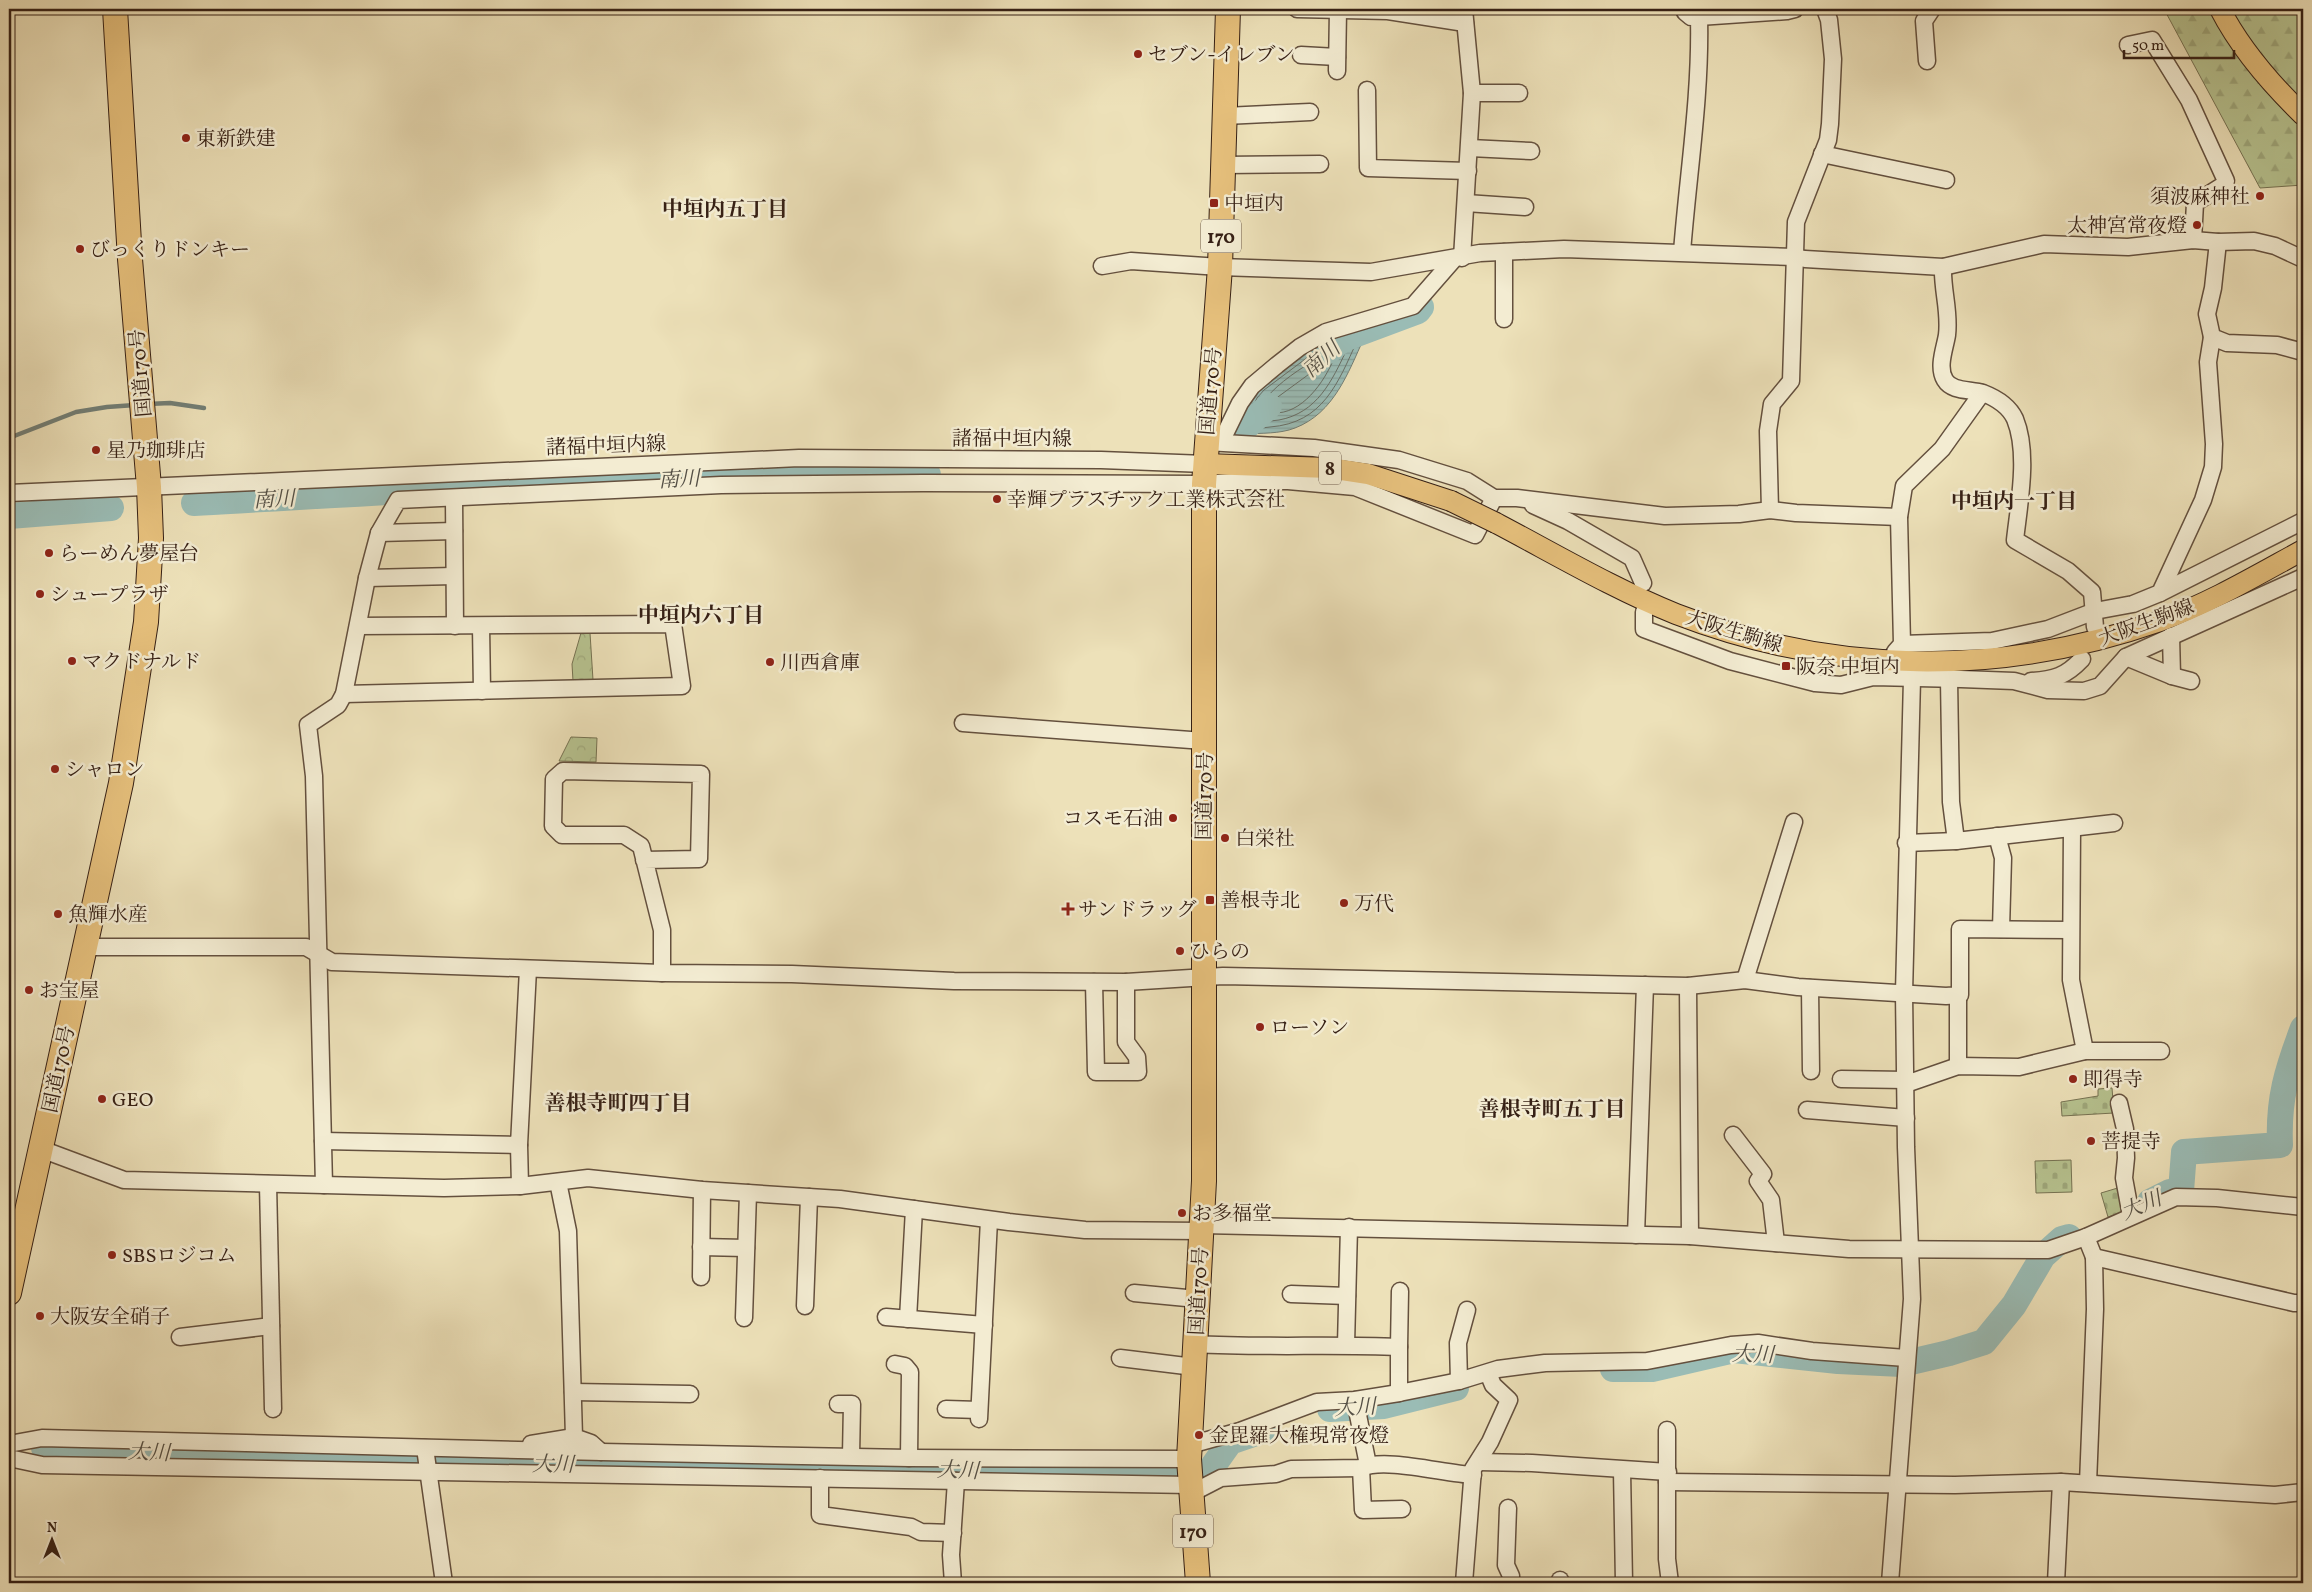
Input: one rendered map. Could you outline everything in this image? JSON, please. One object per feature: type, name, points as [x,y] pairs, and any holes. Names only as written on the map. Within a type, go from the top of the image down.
[{"type":"highway","name":"国道170号","points":[[9,1293],[121,783],[144,632],[151,538],[149,487],[130,259],[115,9]]},
{"type":"highway","name":"国道170号","points":[[1198,1583],[1190,1471],[1202,1228],[1204,741],[1209,458],[1220,268],[1228,9]]},
{"type":"main road","points":[[2220,9],[2232,33],[2303,115]]},
{"type":"main road","name":"大阪生駒線","points":[[1209,458],[1329,468],[1368,474],[1451,501],[1632,594],[1676,614],[1772,644],[1813,653],[1859,658],[1896,652],[1952,661],[2013,657],[2059,650],[2103,639],[2163,620],[2220,594],[2303,550]]},
{"type":"street","points":[[1209,458],[1240,403],[1252,386],[1277,365],[1300,347],[1326,332],[1413,306],[1458,258],[1466,203],[1472,93],[1464,16],[1388,11],[1297,9]]},
{"type":"street","points":[[1684,9],[1691,17],[1795,9]]},
{"type":"street","points":[[1770,510],[1768,431],[1772,404],[1790,381],[1796,222],[1828,140],[1830,124],[1834,59],[1829,20],[1825,9]]},
{"type":"street","points":[[1927,61],[1924,21],[1932,9]]},
{"type":"street","points":[[1301,55],[1337,64],[1338,10]]},
{"type":"street","points":[[1682,252],[1696,111],[1699,17]]},
{"type":"street","points":[[2128,45],[2152,40],[2189,100],[2226,181],[2225,184],[2195,203],[2194,240]]},
{"type":"street","points":[[1367,90],[1368,168],[1468,171]]},
{"type":"street","points":[[1472,93],[1519,93]]},
{"type":"street","points":[[1225,116],[1310,112]]},
{"type":"street","points":[[1470,148],[1531,151]]},
{"type":"street","points":[[1822,154],[1946,180]]},
{"type":"street","points":[[1223,165],[1320,164]]},
{"type":"street","points":[[1466,203],[1525,207]]},
{"type":"street","points":[[1102,266],[1131,261],[1220,268],[1371,272],[1480,253],[1564,249],[1794,257],[1805,260],[1943,266],[2044,244],[2128,247],[2194,240],[2261,243],[2275,246],[2303,259]]},
{"type":"street","points":[[2160,593],[2202,500],[2213,467],[2214,444],[2208,362],[2212,337],[2206,314],[2213,288],[2218,242]]},
{"type":"street","points":[[1504,252],[1504,319]]},
{"type":"street","points":[[1943,266],[1942,282],[1948,316],[1942,362],[1945,380],[1953,387],[1982,393],[2006,406],[2015,419],[2020,443],[2022,481],[2016,540],[2068,571],[2092,592],[2094,619]]},
{"type":"street","points":[[2212,337],[2227,343],[2277,345],[2303,352]]},
{"type":"street","points":[[1982,393],[1942,448],[1904,486],[1899,516],[1896,652],[1992,641],[2094,619],[2160,593],[2303,521]]},
{"type":"street","points":[[324,1185],[314,776],[308,725],[338,705],[344,694],[367,578],[379,533],[398,500],[730,485],[923,482],[1314,448],[1399,460],[1467,481],[1494,498],[1517,498],[1665,516],[1739,514],[1770,510],[1796,513],[1899,516]]},
{"type":"street","name":"諸福中垣内線","points":[[9,493],[799,458],[1101,460],[1209,458]]},
{"type":"street","points":[[1209,458],[1247,481],[1288,481],[1355,487],[1475,534],[1494,498]]},
{"type":"street","points":[[454,498],[455,626]]},
{"type":"street","points":[[1517,498],[1568,521],[1632,558],[1643,583]]},
{"type":"street","points":[[379,533],[454,531]]},
{"type":"street","points":[[367,578],[454,576]]},
{"type":"street","points":[[2014,681],[2033,688],[2048,690],[2084,690],[2100,686],[2126,656],[2303,576]]},
{"type":"street","points":[[1644,612],[1644,629],[1730,661],[1815,683],[1841,685],[1873,677],[2014,681],[2050,680],[2070,672],[2082,660]]},
{"type":"street","points":[[344,694],[682,686],[674,624],[358,626]]},
{"type":"street","points":[[481,626],[482,691]]},
{"type":"street","points":[[2171,636],[2172,676]]},
{"type":"street","points":[[2126,656],[2172,676],[2192,681]]},
{"type":"street","points":[[1859,658],[1873,677]]},
{"type":"street","points":[[1890,1583],[1912,1298],[1904,993],[1906,843],[1912,679]]},
{"type":"street","points":[[1949,679],[1951,802],[1956,841]]},
{"type":"street","points":[[964,723],[1204,741]]},
{"type":"street","points":[[644,860],[699,859],[701,774],[563,771],[554,779],[553,826],[562,835],[624,835],[641,846],[644,860],[662,930],[662,973]]},
{"type":"street","points":[[1745,980],[1794,822]]},
{"type":"street","points":[[1906,843],[1956,841],[2114,823]]},
{"type":"street","points":[[2072,828],[2071,980],[2084,1051]]},
{"type":"street","points":[[1997,836],[2003,858],[2001,929]]},
{"type":"street","points":[[1958,1066],[1960,929],[2070,930]]},
{"type":"street","points":[[85,947],[306,947],[332,962],[662,973],[792,974],[964,981],[1126,982],[1243,976],[1688,986],[1745,980],[1810,988],[1946,996],[1958,995]]},
{"type":"street","points":[[520,1186],[519,1145],[528,969]]},
{"type":"street","points":[[1094,982],[1096,1072],[1138,1072],[1138,1058],[1126,1042],[1126,982]]},
{"type":"street","points":[[1636,1235],[1645,985]]},
{"type":"street","points":[[1688,986],[1690,1236]]},
{"type":"street","points":[[1810,988],[1811,1071]]},
{"type":"street","points":[[1841,1079],[1906,1082],[1958,1066],[2019,1067],[2084,1051],[2161,1051]]},
{"type":"street","points":[[2120,1103],[2125,1129],[2126,1158],[2124,1178],[2132,1216]]},
{"type":"street","points":[[1807,1110],[1906,1118]]},
{"type":"street","points":[[1732,1134],[1763,1174],[1758,1181],[1771,1200],[1776,1243]]},
{"type":"street","points":[[323,1141],[519,1145]]},
{"type":"street","points":[[41,1149],[124,1180],[444,1188],[520,1186],[588,1178],[702,1190],[840,1199],[989,1220],[1085,1230],[1349,1227],[1690,1236],[1849,1249],[2048,1250],[2086,1237],[2176,1197],[2217,1198],[2303,1207]]},
{"type":"street","points":[[558,1182],[568,1231],[574,1437]]},
{"type":"street","points":[[268,1184],[273,1409]]},
{"type":"street","points":[[701,1277],[702,1190]]},
{"type":"street","points":[[744,1318],[748,1193]]},
{"type":"street","points":[[805,1306],[809,1197]]},
{"type":"street","points":[[908,1319],[914,1209]]},
{"type":"street","points":[[946,1409],[979,1415],[989,1220]]},
{"type":"street","points":[[1346,1345],[1349,1227]]},
{"type":"street","points":[[2086,1237],[2094,1257],[2095,1309],[2088,1484]]},
{"type":"street","points":[[701,1247],[746,1248]]},
{"type":"street","points":[[2094,1257],[2294,1303],[2303,1303]]},
{"type":"street","points":[[1399,1393],[1400,1292]]},
{"type":"street","points":[[1134,1293],[1197,1299]]},
{"type":"street","points":[[1291,1294],[1347,1296]]},
{"type":"street","points":[[1459,1381],[1458,1343],[1467,1310]]},
{"type":"street","points":[[886,1317],[984,1325]]},
{"type":"street","points":[[180,1337],[271,1326]]},
{"type":"street","points":[[1195,1344],[1240,1347],[1346,1345],[1399,1347]]},
{"type":"street","points":[[9,1444],[42,1438],[527,1451],[851,1456],[889,1468],[956,1481],[1190,1471],[1240,1431],[1317,1402],[1355,1400],[1399,1393],[1459,1381],[1498,1369],[1545,1363],[1647,1362],[1731,1345],[1758,1344],[1906,1362]]},
{"type":"street","points":[[1120,1358],[1194,1367]]},
{"type":"street","points":[[895,1364],[905,1366],[910,1372],[909,1458]]},
{"type":"street","points":[[1464,1583],[1476,1469],[1509,1400],[1493,1385],[1488,1373]]},
{"type":"street","points":[[572,1392],[690,1394]]},
{"type":"street","points":[[1355,1400],[1365,1467],[1363,1510],[1402,1510]]},
{"type":"street","points":[[838,1404],[852,1404],[851,1456]]},
{"type":"street","points":[[1668,1430],[1667,1558],[1670,1583]]},
{"type":"street","points":[[527,1451],[531,1444],[574,1437],[591,1443],[602,1452]]},
{"type":"street","points":[[425,1448],[444,1583]]},
{"type":"street","points":[[9,1458],[42,1465],[428,1474],[820,1478],[889,1468],[909,1458],[1190,1471],[1220,1478],[1276,1474],[1291,1469],[1399,1466],[1476,1469],[1532,1463],[1622,1470],[1668,1477],[1897,1484],[2061,1482],[2275,1495],[2303,1492]]},
{"type":"street","points":[[1622,1470],[1624,1583]]},
{"type":"street","points":[[820,1478],[820,1515],[911,1527],[920,1532],[953,1533]]},
{"type":"street","points":[[953,1583],[956,1481]]},
{"type":"street","points":[[2056,1583],[2061,1482]]},
{"type":"street","points":[[1508,1508],[1506,1565],[1511,1576],[1511,1583]]},
{"type":"green space","points":[[2164,9],[2303,9],[2303,185],[2260,188]]},
{"type":"green space","points":[[581,633],[590,633],[593,680],[573,681],[572,664]]},
{"type":"green space","points":[[571,737],[597,738],[596,762],[559,761]]},
{"type":"green space","points":[[2112,1088],[2114,1113],[2062,1116],[2061,1102],[2098,1096],[2098,1089]]},
{"type":"green space","points":[[2071,1160],[2072,1192],[2036,1193],[2035,1161]]},
{"type":"green space","points":[[2121,1187],[2128,1211],[2108,1217],[2101,1193]]},
{"type":"water","points":[[1355,329],[1364,338],[1338,390],[1320,413],[1309,421],[1289,430],[1245,434],[1239,426],[1249,403],[1261,386],[1314,347]]},
{"type":"waterway","name":"南川","points":[[1329,351],[1343,339],[1418,311],[1421,307]]},
{"type":"waterway","points":[[148,404],[170,403],[204,408]]},
{"type":"waterway","points":[[9,438],[76,412],[135,405]]},
{"type":"waterway","name":"南川","points":[[1234,438],[1269,406]]},
{"type":"waterway","name":"南川","points":[[194,503],[653,480],[836,475],[928,475]]},
{"type":"waterway","name":"南川","points":[[9,516],[111,508]]},
{"type":"waterway","name":"大川","points":[[2150,1202],[2170,1192],[2181,1191],[2184,1152],[2280,1145],[2282,1099],[2292,1058],[2303,1028]]},
{"type":"waterway","name":"大川","points":[[1613,1369],[1652,1369],[1734,1350],[1838,1361],[1902,1364],[1949,1353],[1984,1342],[2014,1305],[2043,1256],[2062,1239],[2069,1237]]},
{"type":"waterway","name":"大川","points":[[1330,1409],[1384,1406],[1456,1388]]},
{"type":"waterway","name":"大川","points":[[44,1448],[441,1463],[874,1467],[1158,1473],[1206,1476],[1230,1442],[1265,1430]]},
{"type":"place","name":"セブン-イレブン","points":[[1138,54]]},
{"type":"place","name":"東新鉄建","points":[[186,138]]},
{"type":"place","name":"須波麻神社","points":[[2260,196]]},
{"type":"place","name":"中垣内","points":[[1214,203]]},
{"type":"place","name":"太神宮常夜燈","points":[[2197,225]]},
{"type":"place","name":"びっくりドンキー","points":[[80,249]]},
{"type":"place","name":"星乃珈琲店","points":[[96,450]]},
{"type":"place","name":"幸輝プラスチック工業株式会社","points":[[997,499]]},
{"type":"place","name":"らーめん夢屋台","points":[[49,553]]},
{"type":"place","name":"シュープラザ","points":[[40,594]]},
{"type":"place","name":"マクドナルド","points":[[72,661]]},
{"type":"place","name":"川西倉庫","points":[[770,662]]},
{"type":"place","name":"阪奈 中垣内","points":[[1786,666]]},
{"type":"place","name":"シャロン","points":[[55,769]]},
{"type":"place","name":"コスモ石油","points":[[1173,818]]},
{"type":"place","name":"白栄社","points":[[1225,838]]},
{"type":"place","name":"善根寺北","points":[[1210,900]]},
{"type":"place","name":"万代","points":[[1344,903]]},
{"type":"place","name":"サンドラッグ","points":[[1068,909]]},
{"type":"place","name":"魚輝水産","points":[[58,914]]},
{"type":"place","name":"ひらの","points":[[1180,951]]},
{"type":"place","name":"お宝屋","points":[[29,990]]},
{"type":"place","name":"ローソン","points":[[1260,1027]]},
{"type":"place","name":"即得寺","points":[[2073,1079]]},
{"type":"place","name":"GEO","points":[[102,1099]]},
{"type":"place","name":"菩提寺","points":[[2091,1141]]},
{"type":"place","name":"お多福堂","points":[[1182,1213]]},
{"type":"place","name":"SBSロジコム","points":[[112,1255]]},
{"type":"place","name":"大阪安全硝子","points":[[40,1316]]},
{"type":"place","name":"金毘羅大権現常夜燈","points":[[1199,1435]]},
{"type":"district","name":"中垣内五丁目","points":[[725,209]]},
{"type":"district","name":"中垣内一丁目","points":[[2014,501]]},
{"type":"district","name":"中垣内六丁目","points":[[701,615]]},
{"type":"district","name":"善根寺町四丁目","points":[[618,1103]]},
{"type":"district","name":"善根寺町五丁目","points":[[1552,1109]]}]
